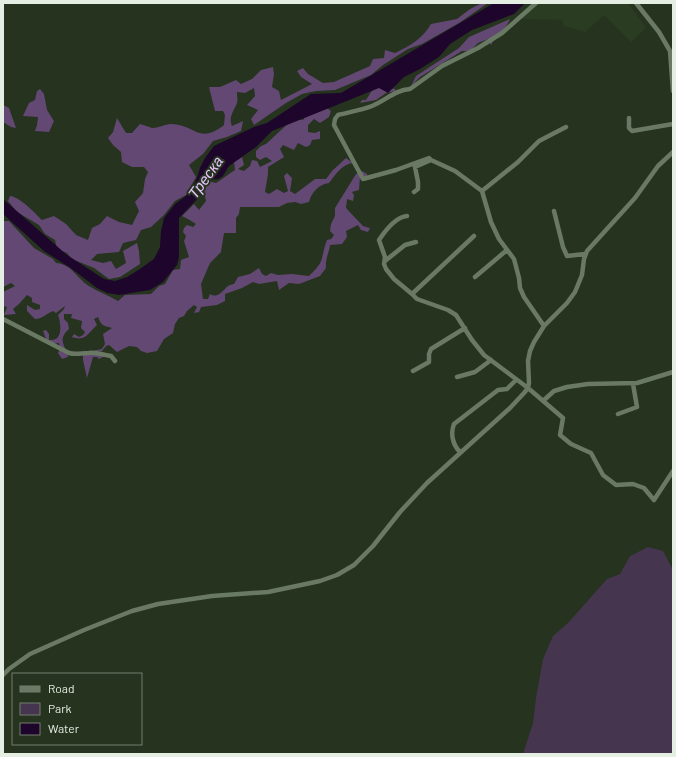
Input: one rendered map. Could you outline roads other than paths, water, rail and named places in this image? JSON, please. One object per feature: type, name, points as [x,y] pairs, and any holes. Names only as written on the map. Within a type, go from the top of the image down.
[{"type":"street","points":[[536,3],[502,32],[478,48],[442,66],[410,89],[396,93],[373,106],[338,115],[335,119],[334,125],[363,179],[396,170],[429,158],[455,171],[482,191],[491,222],[499,239],[514,259],[520,288],[524,297],[544,326]]},
{"type":"street","points":[[636,3],[658,32],[670,52],[673,91]]},
{"type":"street","points":[[629,118],[629,128],[632,130],[673,124]]},
{"type":"street","points":[[482,191],[528,153],[539,141],[566,127]]},
{"type":"street","points":[[3,675],[8,669],[30,654],[132,611],[158,604],[212,596],[268,592],[320,581],[336,576],[354,565],[364,556],[400,512],[427,483],[510,408],[528,388],[528,362],[530,351],[538,333],[567,303],[575,292],[582,274],[585,254],[634,198],[658,166],[673,152]]},
{"type":"street","points":[[414,192],[418,189],[415,167],[431,160]]},
{"type":"street","points":[[554,212],[563,247],[567,256],[585,254]]},
{"type":"street","points":[[407,216],[402,216],[397,220],[379,240],[385,257],[386,268],[394,279],[417,300],[448,310],[456,315],[484,355],[528,388],[563,418],[560,435],[571,444],[592,454],[603,475],[616,485],[633,484],[644,488],[653,496],[654,500],[673,472]]},
{"type":"street","points":[[412,294],[474,236]]},
{"type":"street","points":[[385,261],[405,245],[416,242]]},
{"type":"street","points":[[475,277],[507,250]]},
{"type":"street","points":[[3,319],[69,353],[96,353],[111,356],[115,361]]},
{"type":"street","points":[[414,371],[429,362],[429,354],[431,349],[465,328]]},
{"type":"street","points":[[457,378],[476,372],[491,360]]},
{"type":"street","points":[[543,401],[554,391],[567,387],[588,384],[633,384],[673,372]]},
{"type":"street","points":[[460,452],[454,443],[452,436],[454,424],[498,390],[507,388],[516,380]]},
{"type":"street","points":[[618,414],[637,407],[633,384]]},
{"type":"water","name":"Треска","points":[[494,3],[525,3],[514,14],[472,30],[450,44],[439,57],[404,77],[388,93],[379,88],[272,131],[256,147],[229,166],[223,176],[218,179],[208,180],[204,186],[202,194],[179,218],[179,257],[177,265],[163,282],[150,290],[119,295],[107,293],[97,288],[72,269],[44,251],[3,214],[3,199],[67,255],[104,279],[115,281],[127,277],[154,259],[160,247],[164,218],[175,204],[186,196],[192,189],[205,158],[214,146],[254,127],[267,123],[311,94],[341,93]]}]
